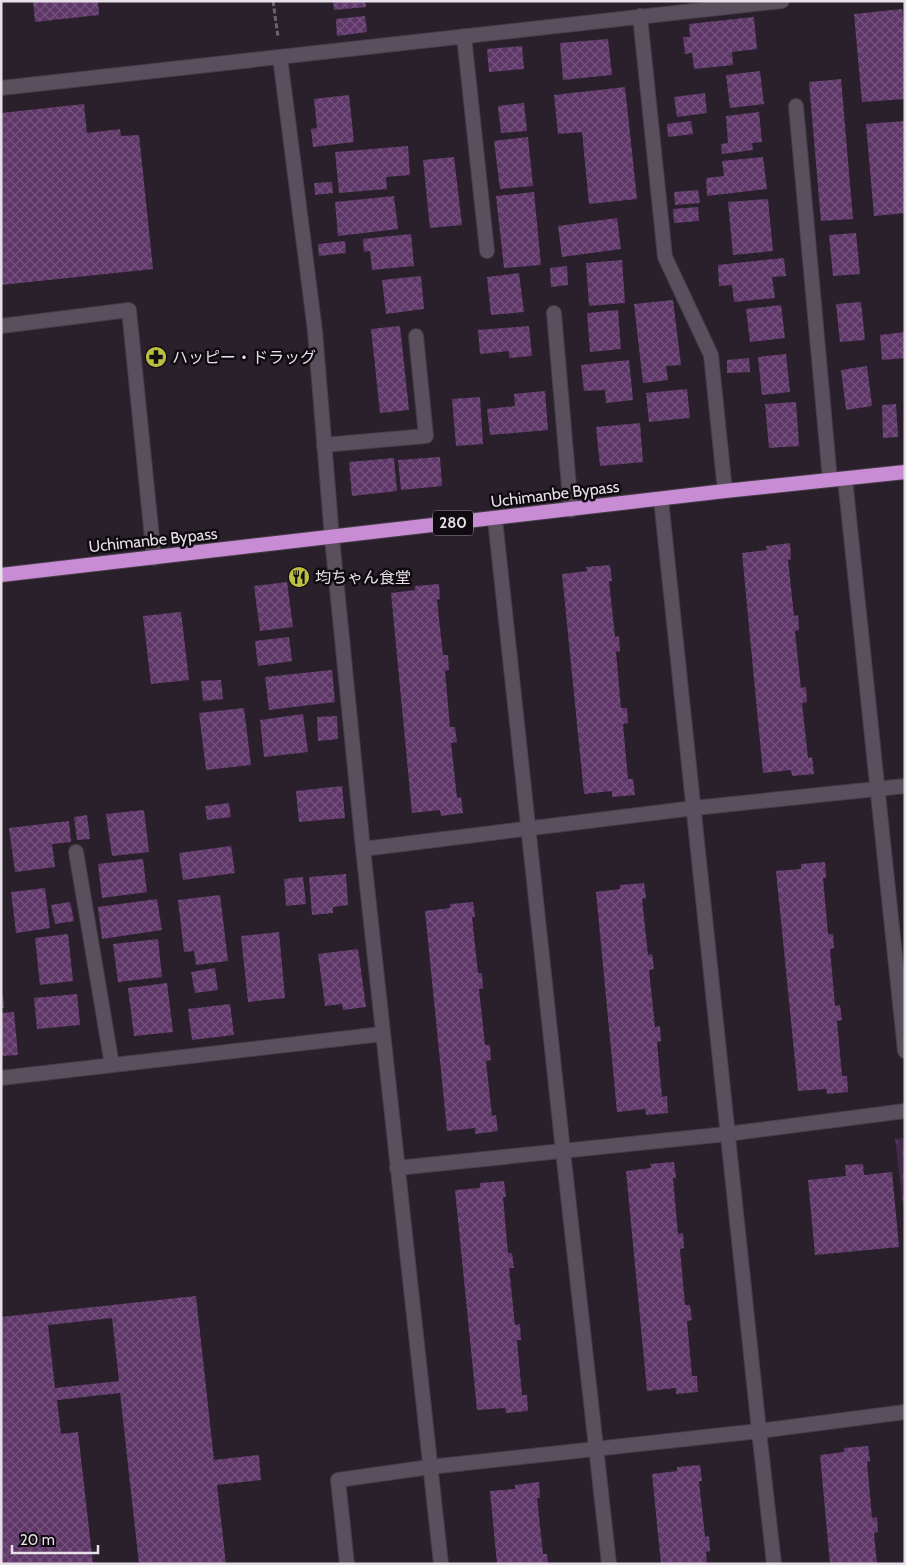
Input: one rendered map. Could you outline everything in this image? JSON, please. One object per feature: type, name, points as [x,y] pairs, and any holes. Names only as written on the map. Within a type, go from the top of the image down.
[{"type":"highway","name":"Uchimanbe Bypass","points":[[1,575],[905,472]]},
{"type":"street","points":[[1,88],[782,1]]},
{"type":"street","points":[[640,16],[665,257],[711,355],[725,492]]},
{"type":"street","points":[[464,36],[487,251]]},
{"type":"street","points":[[280,57],[315,331],[332,538],[363,849],[440,1564]]},
{"type":"street","points":[[796,106],[830,480]]},
{"type":"street","points":[[1,326],[129,310],[154,558]]},
{"type":"street","points":[[554,313],[571,510]]},
{"type":"street","points":[[324,445],[426,436],[416,336]]},
{"type":"street","points":[[845,479],[905,1051]]},
{"type":"street","points":[[661,499],[758,1431],[774,1564]]},
{"type":"street","points":[[495,518],[609,1564]]},
{"type":"street","points":[[363,849],[694,808],[905,786]]},
{"type":"street","points":[[76,852],[112,1065]]},
{"type":"street","points":[[1,1078],[382,1034]]},
{"type":"street","points":[[397,1168],[727,1134],[905,1111]]},
{"type":"street","points":[[347,1564],[338,1480],[430,1467],[758,1431],[905,1412]]},
{"type":"path","points":[[273,1],[280,57]]},
{"type":"green space","points":[[905,1138],[905,1225],[895,1139]]},
{"type":"building","points":[[33,1],[98,1],[99,15],[35,22]]},
{"type":"building","points":[[333,1],[365,1],[366,7],[334,10]]},
{"type":"building","points":[[902,9],[905,36],[905,99],[862,102],[854,14]]},
{"type":"building","points":[[365,16],[367,32],[337,36],[336,19]]},
{"type":"building","points":[[754,17],[757,49],[732,52],[733,65],[694,69],[692,53],[685,54],[683,37],[690,37],[689,24]]},
{"type":"building","points":[[608,39],[612,75],[563,80],[560,43]]},
{"type":"building","points":[[522,46],[524,69],[489,72],[487,49]]},
{"type":"building","points":[[760,71],[764,104],[730,108],[726,75]]},
{"type":"building","points":[[841,79],[853,219],[821,221],[809,82]]},
{"type":"building","points":[[625,87],[637,199],[589,204],[582,132],[558,134],[554,95]]},
{"type":"building","points":[[705,93],[707,113],[677,117],[674,97]]},
{"type":"building","points":[[349,95],[354,142],[313,147],[311,129],[317,128],[314,99]]},
{"type":"building","points":[[524,103],[527,131],[501,133],[498,106]]},
{"type":"building","points":[[84,104],[87,133],[120,129],[121,136],[139,135],[153,269],[1,285],[1,113]]},
{"type":"building","points":[[759,112],[762,142],[752,143],[753,150],[722,154],[721,144],[728,143],[726,116]]},
{"type":"building","points":[[691,121],[693,134],[668,137],[667,124]]},
{"type":"building","points":[[905,121],[905,213],[874,216],[866,124]]},
{"type":"building","points":[[528,137],[533,186],[500,189],[494,141]]},
{"type":"building","points":[[408,146],[410,175],[386,177],[387,189],[339,193],[335,152]]},
{"type":"building","points":[[454,157],[462,225],[430,228],[423,160]]},
{"type":"building","points":[[763,157],[767,189],[707,196],[706,178],[724,176],[722,161]]},
{"type":"building","points":[[332,182],[333,193],[315,195],[314,183]]},
{"type":"building","points":[[698,190],[700,203],[675,205],[674,192]]},
{"type":"building","points":[[534,192],[541,265],[504,268],[496,196]]},
{"type":"building","points":[[394,196],[398,229],[338,236],[335,202]]},
{"type":"building","points":[[768,199],[773,251],[733,255],[728,202]]},
{"type":"building","points":[[698,207],[699,221],[674,223],[673,209]]},
{"type":"building","points":[[617,218],[621,249],[562,257],[558,226]]},
{"type":"building","points":[[856,233],[860,274],[833,276],[829,235]]},
{"type":"building","points":[[411,234],[414,266],[372,270],[370,251],[364,252],[363,239]]},
{"type":"building","points":[[345,241],[346,253],[319,256],[318,244]]},
{"type":"building","points":[[784,258],[786,276],[772,277],[775,298],[734,302],[732,285],[719,286],[718,265]]},
{"type":"building","points":[[622,260],[625,303],[589,306],[586,263]]},
{"type":"building","points":[[567,266],[568,285],[551,287],[550,268]]},
{"type":"building","points":[[519,273],[524,312],[491,315],[487,277]]},
{"type":"building","points":[[421,276],[424,309],[386,314],[382,280]]},
{"type":"building","points":[[673,300],[681,365],[666,366],[668,380],[643,383],[634,304]]},
{"type":"building","points":[[861,302],[865,340],[840,342],[836,304]]},
{"type":"building","points":[[781,305],[785,338],[750,342],[746,309]]},
{"type":"building","points":[[618,310],[621,349],[590,352],[587,313]]},
{"type":"building","points":[[400,326],[409,410],[380,413],[371,329]]},
{"type":"building","points":[[529,326],[532,356],[509,358],[509,351],[480,354],[478,330]]},
{"type":"building","points":[[905,332],[905,358],[882,360],[880,335]]},
{"type":"building","points":[[786,354],[790,392],[762,395],[758,357]]},
{"type":"building","points":[[749,358],[750,372],[727,373],[727,360]]},
{"type":"building","points":[[629,360],[633,400],[606,403],[605,390],[584,391],[581,365]]},
{"type":"building","points":[[867,366],[872,406],[846,410],[841,370]]},
{"type":"building","points":[[687,389],[690,418],[649,422],[646,393]]},
{"type":"building","points":[[545,391],[548,430],[490,435],[487,409],[515,406],[514,394]]},
{"type":"building","points":[[480,397],[483,444],[456,446],[452,399]]},
{"type":"building","points":[[796,402],[799,446],[769,448],[765,404]]},
{"type":"building","points":[[896,404],[898,437],[883,438],[882,405]]},
{"type":"building","points":[[640,423],[643,462],[600,466],[596,427]]},
{"type":"building","points":[[440,457],[442,486],[401,490],[398,460]]},
{"type":"building","points":[[394,458],[397,491],[352,496],[349,462]]},
{"type":"building","points":[[790,543],[791,559],[788,560],[794,616],[798,615],[799,630],[795,631],[801,688],[806,687],[807,702],[802,703],[808,758],[812,757],[814,774],[792,776],[791,770],[763,773],[742,553],[767,550],[766,546]]},
{"type":"building","points":[[610,565],[612,581],[609,581],[615,637],[619,636],[620,651],[616,652],[621,708],[627,708],[628,723],[623,724],[628,779],[633,779],[635,795],[612,797],[612,791],[584,794],[562,574],[587,571],[586,567]]},
{"type":"building","points":[[287,582],[293,627],[260,631],[254,586]]},
{"type":"building","points":[[439,584],[440,599],[437,600],[443,655],[448,655],[449,670],[445,671],[450,727],[455,727],[457,742],[451,743],[457,798],[461,797],[463,813],[441,816],[440,810],[412,813],[391,593],[415,590],[415,586]]},
{"type":"building","points":[[181,612],[189,680],[151,684],[143,616]]},
{"type":"building","points":[[289,637],[292,661],[258,666],[255,641]]},
{"type":"building","points":[[332,670],[335,702],[269,710],[265,677]]},
{"type":"building","points":[[221,680],[223,699],[203,701],[201,681]]},
{"type":"building","points":[[244,708],[251,765],[206,770],[199,713]]},
{"type":"building","points":[[303,714],[308,752],[264,757],[260,720]]},
{"type":"building","points":[[337,716],[338,739],[318,741],[317,717]]},
{"type":"building","points":[[342,786],[345,818],[299,822],[296,791]]},
{"type":"building","points":[[229,803],[231,817],[207,820],[205,806]]},
{"type":"building","points":[[144,810],[149,852],[112,856],[106,814]]},
{"type":"building","points":[[87,815],[90,839],[77,840],[74,817]]},
{"type":"building","points":[[69,821],[71,842],[52,844],[55,867],[15,872],[9,828]]},
{"type":"building","points":[[231,846],[235,873],[183,880],[179,853]]},
{"type":"building","points":[[143,859],[147,892],[102,898],[98,864]]},
{"type":"building","points":[[825,862],[826,878],[823,878],[828,934],[833,934],[834,948],[830,949],[835,1006],[840,1005],[842,1020],[837,1021],[842,1076],[847,1076],[848,1092],[827,1094],[826,1089],[798,1091],[776,871],[801,869],[801,864]]},
{"type":"building","points":[[346,874],[348,905],[333,907],[333,913],[312,915],[309,877]]},
{"type":"building","points":[[303,877],[306,904],[286,906],[284,879]]},
{"type":"building","points":[[644,883],[646,898],[642,899],[648,955],[652,954],[654,969],[649,970],[655,1027],[660,1026],[661,1041],[657,1042],[662,1097],[667,1096],[668,1113],[646,1115],[645,1109],[617,1112],[596,892],[620,889],[620,885]]},
{"type":"building","points":[[45,888],[50,928],[16,933],[11,892]]},
{"type":"building","points":[[220,895],[228,961],[196,965],[194,951],[184,952],[178,900]]},
{"type":"building","points":[[157,899],[162,930],[102,939],[98,907]]},
{"type":"building","points":[[70,902],[74,921],[55,924],[51,905]]},
{"type":"building","points":[[473,902],[475,917],[472,917],[478,973],[482,973],[483,988],[479,989],[485,1045],[490,1045],[491,1060],[486,1061],[492,1116],[496,1115],[498,1131],[475,1134],[475,1128],[447,1131],[425,911],[450,908],[450,904]]},
{"type":"building","points":[[279,932],[285,998],[248,1002],[241,936]]},
{"type":"building","points":[[68,934],[73,981],[40,985],[35,938]]},
{"type":"building","points":[[158,939],[162,977],[118,982],[113,944]]},
{"type":"building","points":[[358,949],[366,1007],[343,1010],[342,1004],[325,1006],[318,954]]},
{"type":"building","points":[[215,968],[218,990],[195,993],[191,972]]},
{"type":"building","points":[[167,983],[173,1032],[134,1036],[128,988]]},
{"type":"building","points":[[77,994],[80,1025],[37,1029],[34,998]]},
{"type":"building","points":[[1,995],[3,995],[4,1008],[1,1008]]},
{"type":"building","points":[[230,1004],[234,1035],[192,1040],[188,1009]]},
{"type":"building","points":[[14,1012],[18,1055],[1,1056],[1,1013]]},
{"type":"building","points":[[674,1162],[676,1178],[673,1178],[678,1234],[683,1233],[684,1248],[680,1249],[685,1305],[690,1305],[692,1320],[687,1321],[692,1376],[697,1376],[698,1392],[676,1394],[676,1388],[647,1391],[626,1171],[651,1168],[650,1164]]},
{"type":"building","points":[[863,1164],[864,1175],[892,1172],[899,1247],[815,1255],[808,1180],[846,1176],[845,1165]]},
{"type":"building","points":[[504,1181],[506,1197],[503,1197],[508,1253],[512,1253],[514,1268],[509,1268],[515,1325],[520,1324],[521,1340],[517,1340],[522,1395],[527,1395],[528,1411],[506,1413],[505,1408],[477,1410],[455,1190],[480,1188],[480,1183]]},
{"type":"building","points":[[196,1296],[214,1460],[259,1455],[261,1480],[217,1485],[226,1564],[139,1564],[120,1393],[57,1400],[61,1434],[78,1432],[93,1564],[1,1564],[1,1317]],"holes":[[[112,1318],[119,1381],[55,1388],[48,1325]]]},
{"type":"building","points":[[868,1446],[870,1461],[867,1462],[872,1518],[877,1517],[878,1532],[874,1533],[877,1564],[830,1564],[820,1455],[844,1452],[844,1448]]},
{"type":"building","points":[[700,1465],[702,1481],[699,1481],[705,1537],[709,1536],[710,1551],[706,1552],[707,1564],[661,1564],[652,1474],[677,1471],[677,1467]]},
{"type":"building","points":[[539,1482],[540,1498],[537,1498],[543,1554],[547,1554],[548,1564],[497,1564],[490,1491],[515,1489],[515,1485]]},
{"type":"place","name":"ハッピー・ドラッグ","points":[[156,357]]},
{"type":"place","name":"均ちゃん食堂","points":[[299,577]]}]
